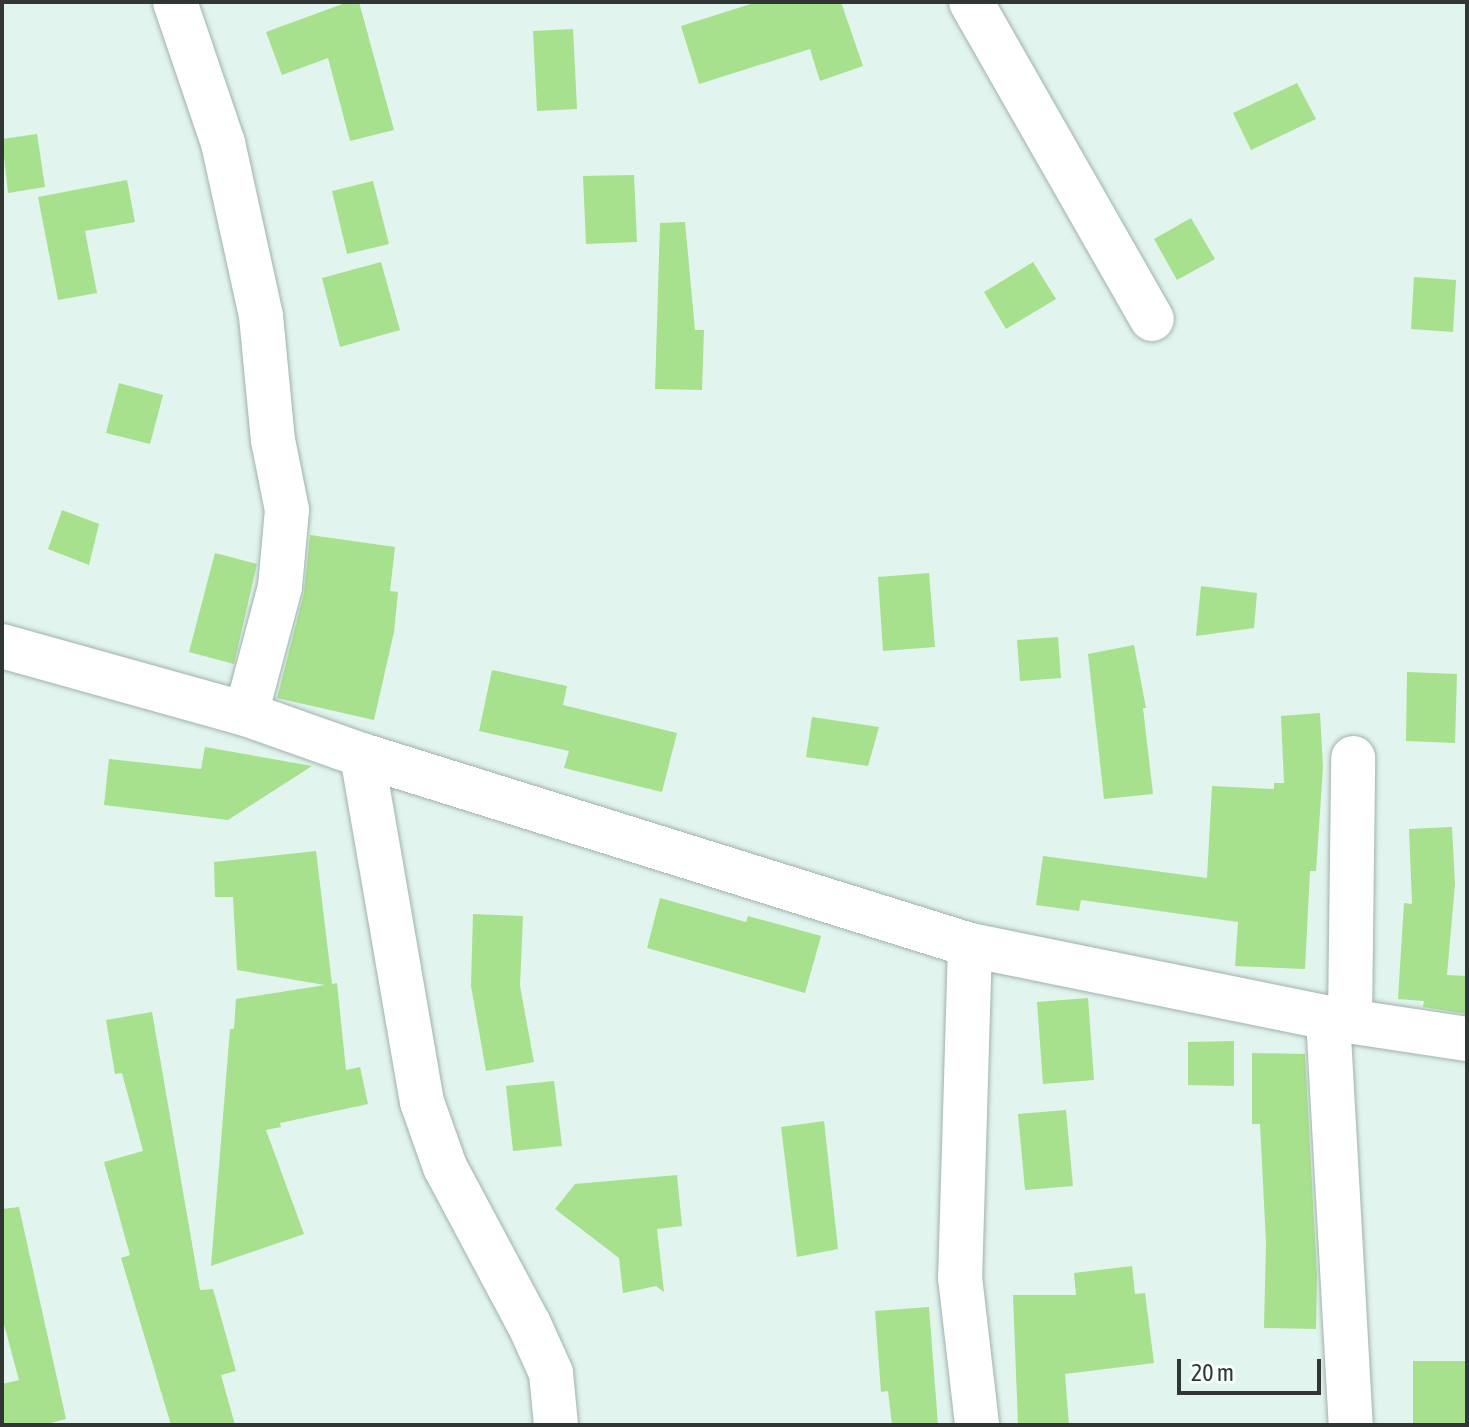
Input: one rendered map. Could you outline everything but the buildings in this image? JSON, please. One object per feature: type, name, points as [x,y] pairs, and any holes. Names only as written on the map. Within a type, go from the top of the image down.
[{"type":"street","points":[[175,2],[223,143],[261,316],[273,440],[287,510],[280,587],[246,714]]},
{"type":"street","points":[[971,2],[1152,319]]},
{"type":"street","points":[[2,646],[246,714],[362,755],[970,945],[1339,1020],[1467,1039]]},
{"type":"street","points":[[362,755],[422,1102],[445,1167],[529,1324],[551,1373],[556,1425]]},
{"type":"street","points":[[1351,1425],[1339,1020],[1353,758]]},
{"type":"street","points":[[970,945],[960,1277],[977,1425]]}]
